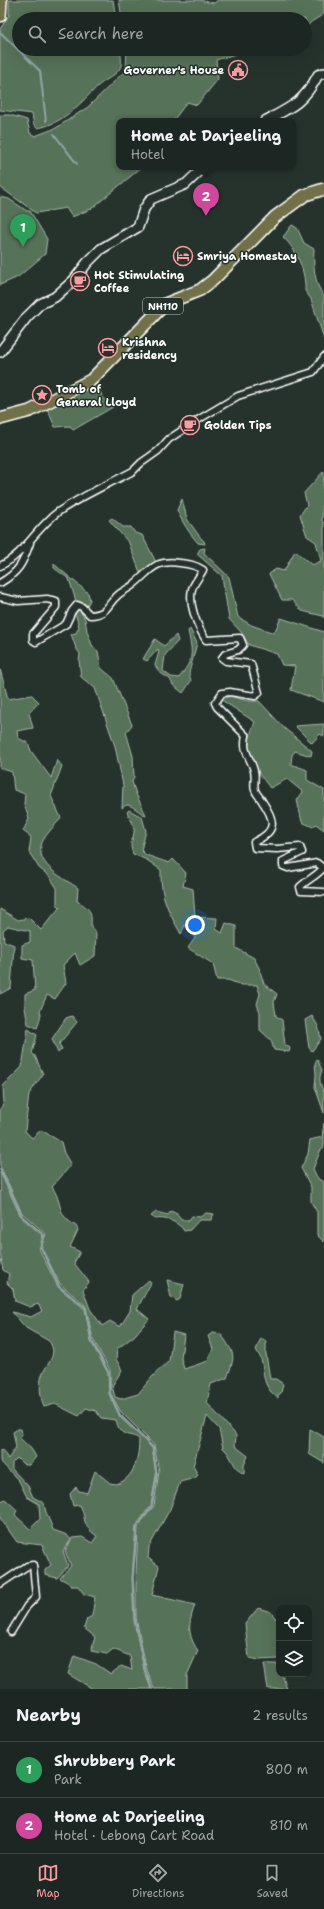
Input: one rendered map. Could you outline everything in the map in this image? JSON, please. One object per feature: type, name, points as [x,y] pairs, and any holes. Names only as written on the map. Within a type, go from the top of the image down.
[{"type":"highway","points":[[0,16],[2,0]]},
{"type":"highway","name":"NH110","points":[[0,419],[30,411],[91,380],[165,304],[200,290],[213,280],[275,217],[305,195],[324,189]]},
{"type":"main road","points":[[270,118],[296,104],[310,91],[318,75],[324,73]]},
{"type":"main road","points":[[0,352],[27,316],[40,304],[55,297],[74,280],[87,263],[101,249],[138,227],[144,209],[151,199],[186,184],[201,170]]},
{"type":"street","points":[[0,566],[8,562],[25,546],[32,536],[58,512],[133,471],[141,463],[158,451],[169,439],[201,418],[238,396],[314,372],[324,358]]},
{"type":"street","points":[[0,583],[17,570],[24,562],[32,536]]},
{"type":"street","points":[[0,597],[18,601],[47,599],[56,601],[56,607],[33,634],[33,640],[36,642],[66,624],[77,605],[82,607],[90,616],[98,615],[108,609],[118,595],[127,590],[159,564],[167,561],[185,563],[197,566],[203,570],[192,589],[194,616],[199,630],[206,640],[240,638],[243,645],[238,650],[225,654],[222,658],[226,661],[251,664],[259,693],[255,696],[226,692],[218,697],[215,703],[217,707],[246,736],[244,742],[246,755],[254,771],[254,790],[269,811],[272,824],[271,831],[266,837],[254,842],[254,848],[276,849],[300,847],[302,852],[283,861],[283,866],[288,868],[318,863],[323,868],[319,874],[300,887],[301,891],[324,892]]},
{"type":"street","points":[[0,1584],[27,1566],[33,1565],[36,1597],[26,1606],[11,1632]]},
{"type":"green space","points":[[9,0],[113,0],[115,12],[12,12],[12,56],[121,56],[120,68],[64,117],[47,126],[37,128],[34,125],[32,114],[0,110],[0,29],[9,15]]},
{"type":"green space","points":[[119,0],[199,0],[214,3],[218,0],[324,0],[324,14],[312,21],[312,12],[121,12]]},
{"type":"green space","points":[[127,56],[229,56],[216,60],[218,79],[197,105],[187,102],[175,118],[116,118],[116,170],[138,170],[91,209],[72,217],[66,208],[36,213],[0,187],[0,115],[10,115],[27,120],[30,133],[35,136],[56,128],[88,107],[126,70]]},
{"type":"green space","points":[[0,197],[9,199],[27,211],[30,211],[47,239],[45,254],[18,277],[0,285]]},
{"type":"green space","points":[[292,225],[297,228],[304,243],[314,249],[316,280],[324,296],[324,339],[311,299],[305,291],[304,276],[300,262],[288,242],[283,237]]},
{"type":"green space","points":[[96,381],[102,396],[113,407],[73,430],[70,426],[55,427],[46,406]]},
{"type":"green space","points":[[324,471],[322,521],[324,523],[324,618],[323,616],[302,611],[292,600],[282,600],[269,574],[276,569],[284,571],[295,551],[312,565],[321,561],[316,542],[307,536],[300,515],[307,505],[304,493]]},
{"type":"green space","points":[[182,499],[187,519],[205,544],[198,543],[181,519],[177,510]]},
{"type":"green space","points":[[112,518],[123,527],[131,527],[135,533],[142,535],[156,562],[141,575],[129,543],[109,520]]},
{"type":"green space","points":[[205,548],[204,553],[229,577],[238,617],[251,625],[274,633],[281,618],[324,632],[324,702],[291,690],[295,666],[282,665],[277,654],[249,645],[241,632],[229,619],[222,576],[197,554],[200,549]]},
{"type":"green space","points":[[54,564],[88,593],[90,600],[87,606],[83,607],[76,601],[69,579],[54,568]]},
{"type":"green space","points":[[78,609],[85,619],[92,645],[98,651],[101,668],[113,678],[132,725],[126,732],[133,756],[134,777],[132,782],[146,815],[129,805],[122,808],[123,785],[115,746],[95,688],[81,677],[79,661],[80,654],[71,634],[76,633],[79,627],[75,612]]},
{"type":"green space","points":[[190,629],[197,643],[189,673],[191,681],[183,693],[173,685],[170,679],[159,672],[155,665],[159,652],[158,649],[147,661],[143,659],[155,639],[164,646],[176,635],[178,641],[165,655],[163,671],[171,677],[179,678],[190,661],[191,646],[188,631]]},
{"type":"green space","points":[[0,669],[8,699],[32,695],[39,702],[29,713],[33,728],[17,731],[18,738],[28,743],[31,751],[51,778],[57,760],[62,766],[51,796],[61,818],[42,842],[41,853],[43,860],[53,871],[78,888],[77,901],[85,906],[89,911],[91,917],[91,927],[96,933],[95,956],[80,965],[75,953],[63,965],[66,983],[55,999],[47,995],[40,1011],[41,1015],[37,1028],[28,1024],[25,1008],[25,994],[35,990],[33,960],[22,958],[22,945],[30,942],[30,931],[8,926],[3,930],[4,941],[14,945],[11,988],[0,994],[0,909],[18,920],[29,918],[41,930],[60,907],[57,904],[57,888],[49,876],[39,868],[29,852],[31,837],[23,831],[29,819],[24,804],[25,794],[14,790],[12,772],[0,768]]},
{"type":"green space","points":[[230,696],[248,701],[259,701],[284,728],[312,751],[311,756],[295,751],[292,755],[291,764],[307,770],[307,780],[324,790],[324,830],[316,824],[313,827],[302,822],[297,800],[303,792],[287,779],[270,788],[253,765],[250,758],[249,742],[255,722],[220,699]]},
{"type":"green space","points":[[324,724],[324,736],[320,734],[312,743],[295,726]]},
{"type":"green space","points":[[129,810],[142,817],[146,831],[141,850],[146,855],[169,863],[173,859],[186,873],[183,886],[193,889],[195,917],[217,918],[216,929],[222,933],[226,923],[236,926],[236,948],[254,958],[264,984],[277,994],[274,1002],[276,1016],[282,1020],[285,1045],[290,1048],[289,1052],[274,1050],[271,1040],[260,1030],[260,1012],[257,1004],[260,994],[257,985],[241,985],[228,980],[217,980],[213,964],[188,948],[195,938],[185,925],[181,934],[172,918],[163,896],[161,870],[147,860],[133,854],[131,845],[134,828],[127,812]]},
{"type":"green space","points":[[72,1016],[77,1022],[59,1044],[62,1049],[58,1053],[52,1039],[66,1018]]},
{"type":"green space","points":[[312,1016],[318,1026],[321,1039],[312,1051],[309,1048],[305,1020]]},
{"type":"green space","points":[[28,1029],[37,1035],[32,1053],[35,1056],[43,1074],[29,1094],[25,1131],[32,1138],[41,1130],[61,1142],[64,1153],[71,1165],[52,1187],[56,1193],[62,1213],[69,1222],[76,1226],[78,1230],[70,1247],[80,1252],[74,1263],[89,1282],[83,1290],[90,1309],[102,1326],[110,1321],[120,1327],[130,1311],[132,1295],[149,1280],[151,1283],[137,1309],[149,1319],[134,1336],[117,1349],[116,1359],[122,1370],[112,1386],[115,1397],[121,1399],[138,1394],[153,1376],[169,1361],[173,1332],[184,1335],[181,1358],[184,1369],[208,1361],[213,1349],[208,1336],[213,1333],[221,1334],[233,1355],[232,1364],[227,1378],[211,1384],[207,1403],[236,1435],[235,1446],[248,1456],[244,1465],[244,1474],[237,1469],[229,1454],[223,1448],[219,1429],[207,1416],[193,1466],[198,1475],[195,1478],[180,1482],[170,1509],[149,1547],[148,1558],[159,1566],[152,1595],[195,1605],[190,1623],[190,1634],[198,1651],[187,1675],[187,1689],[154,1689],[146,1667],[136,1618],[138,1526],[154,1506],[159,1471],[154,1445],[121,1412],[110,1393],[110,1370],[93,1339],[85,1305],[60,1284],[41,1247],[46,1234],[22,1213],[0,1166],[0,1109],[4,1103],[3,1086],[22,1067]]},
{"type":"green space","points":[[317,1059],[322,1070],[320,1079],[324,1092],[324,1113],[315,1087],[315,1063]]},
{"type":"green space","points":[[324,1123],[324,1147],[321,1149],[313,1169],[318,1179],[324,1182],[324,1242],[317,1235],[317,1212],[311,1202],[311,1187],[301,1168],[308,1154],[310,1140],[322,1137]]},
{"type":"green space","points":[[0,1172],[21,1217],[43,1236],[39,1249],[58,1287],[85,1309],[91,1342],[108,1373],[109,1394],[120,1417],[152,1448],[156,1475],[151,1505],[136,1526],[132,1578],[134,1621],[144,1670],[151,1689],[93,1689],[68,1674],[74,1656],[96,1664],[111,1674],[121,1666],[132,1670],[130,1656],[113,1649],[107,1654],[91,1651],[95,1637],[84,1628],[87,1619],[92,1616],[95,1597],[84,1594],[78,1586],[71,1586],[60,1578],[71,1566],[65,1551],[72,1538],[82,1537],[92,1543],[97,1536],[86,1525],[80,1505],[73,1506],[70,1494],[76,1487],[79,1491],[87,1493],[95,1471],[110,1483],[116,1484],[128,1477],[135,1466],[139,1439],[135,1436],[127,1435],[122,1432],[116,1420],[101,1418],[96,1411],[86,1408],[79,1416],[55,1404],[44,1407],[40,1382],[53,1352],[49,1341],[26,1328],[12,1312],[31,1317],[42,1311],[38,1304],[30,1307],[15,1301],[13,1289],[7,1283],[9,1274],[3,1270],[0,1253]]},
{"type":"green space","points":[[171,1211],[177,1214],[181,1220],[189,1220],[192,1216],[200,1217],[206,1213],[214,1214],[211,1220],[199,1220],[190,1230],[184,1231],[179,1225],[171,1221],[155,1219],[151,1216],[156,1212],[168,1215]]},
{"type":"green space","points":[[167,1280],[184,1284],[180,1299],[177,1301],[171,1297]]},
{"type":"green space","points":[[261,1338],[266,1341],[266,1354],[270,1379],[276,1379],[283,1384],[278,1398],[267,1386],[262,1362],[256,1350]]},
{"type":"green space","points":[[21,1429],[22,1434],[20,1438],[30,1448],[36,1457],[29,1465],[24,1465],[17,1458],[12,1463],[12,1469],[28,1486],[33,1497],[44,1503],[46,1513],[53,1530],[67,1535],[71,1540],[63,1551],[68,1566],[57,1578],[45,1575],[45,1570],[51,1565],[42,1545],[17,1542],[0,1518],[0,1502],[5,1499],[17,1510],[15,1515],[30,1529],[40,1519],[39,1504],[27,1497],[19,1481],[0,1461],[0,1450],[3,1451],[8,1459],[16,1447],[13,1432]]},
{"type":"green space","points":[[310,1429],[324,1437],[324,1463],[309,1454]]},
{"type":"green space","points":[[258,1608],[271,1612],[276,1618],[276,1659],[258,1660],[249,1658],[245,1624]]},
{"type":"green space","points":[[264,1664],[276,1664],[276,1677],[283,1677],[287,1689],[268,1689]]},
{"type":"waterway","points":[[0,32],[12,44]]},
{"type":"waterway","points":[[25,56],[40,71],[46,121]]},
{"type":"waterway","points":[[54,134],[77,164]]},
{"type":"waterway","points":[[0,1169],[22,1216],[44,1235],[41,1248],[59,1286],[86,1308],[92,1341],[109,1373],[110,1394],[120,1415],[153,1447],[157,1475],[152,1506],[137,1527],[133,1577],[135,1620],[145,1669],[152,1689]]},
{"type":"place","name":"Governer's House","points":[[238,70]]},
{"type":"place","name":"Home at Darjeeling","points":[[206,216]]},
{"type":"place","name":"Shrubbery Park","points":[[23,247]]},
{"type":"place","name":"Smriya Homestay","points":[[183,256]]},
{"type":"place","name":"Hot Stimulating Coffee","points":[[80,281]]},
{"type":"place","name":"Krishna residency","points":[[108,348]]},
{"type":"place","name":"Tomb of General Lloyd","points":[[42,395]]},
{"type":"place","name":"Golden Tips","points":[[190,425]]}]
